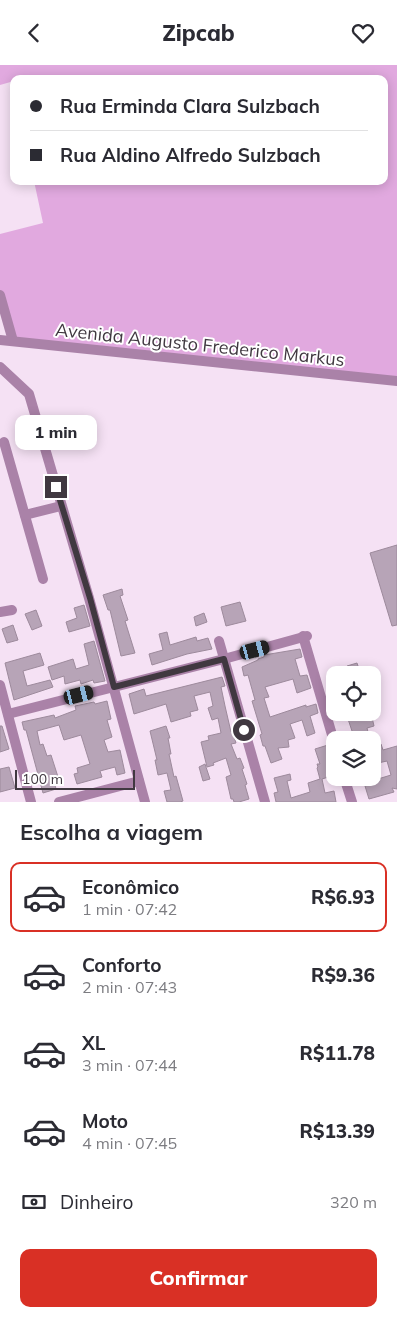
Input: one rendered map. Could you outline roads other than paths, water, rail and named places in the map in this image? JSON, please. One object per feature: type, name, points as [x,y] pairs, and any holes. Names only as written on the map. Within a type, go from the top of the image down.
[{"type":"street","points":[[0,295],[4,340]]},
{"type":"street","name":"Avenida Augusto Frederico Markus","points":[[4,340],[397,381]]},
{"type":"street","points":[[0,367],[29,394],[90,598],[145,802]]},
{"type":"street","points":[[4,442],[43,579]]},
{"type":"street","points":[[24,515],[61,506]]},
{"type":"street","points":[[0,612],[12,610]]},
{"type":"street","points":[[8,714],[224,659],[305,636],[331,731]]},
{"type":"street","points":[[219,641],[265,802]]},
{"type":"street","points":[[0,685],[31,802]]},
{"type":"street","points":[[59,802],[139,781]]},
{"type":"street","points":[[347,786],[352,802]]}]
